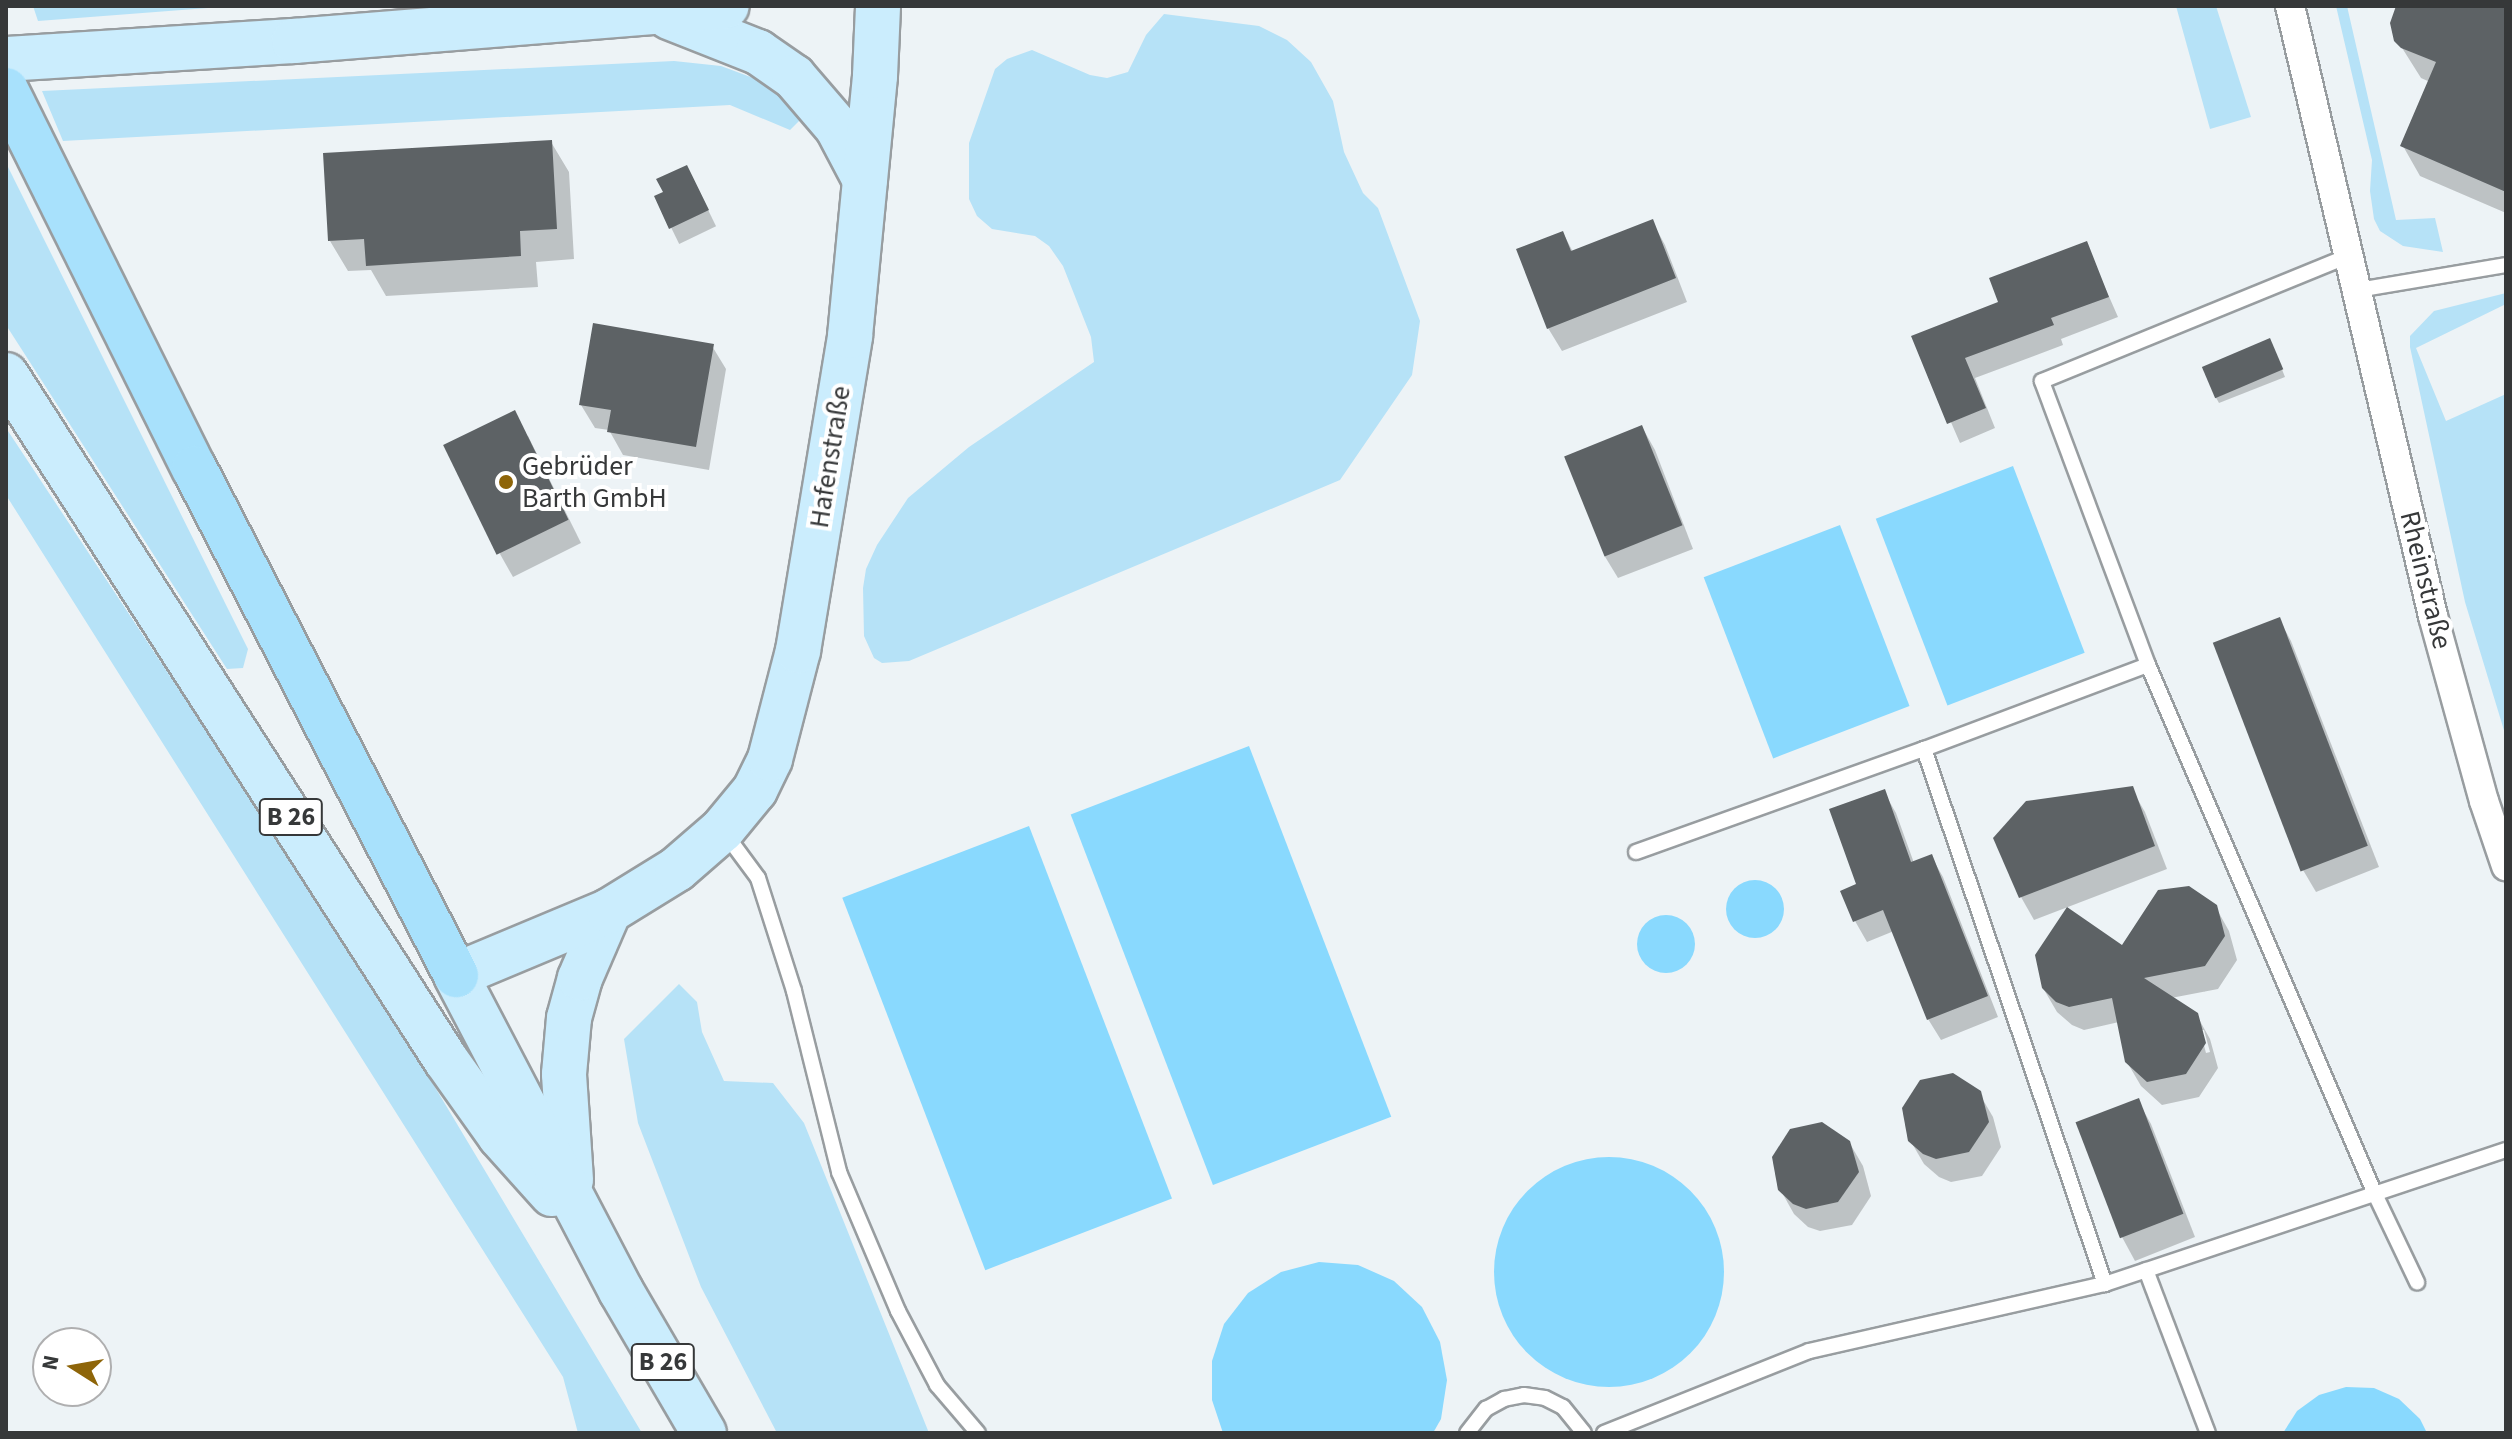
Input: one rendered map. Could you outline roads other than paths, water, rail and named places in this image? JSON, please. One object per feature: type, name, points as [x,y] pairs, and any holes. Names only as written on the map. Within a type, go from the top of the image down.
[{"type":"highway","points":[[6,90],[194,468],[456,975]]},
{"type":"main road","points":[[6,59],[727,6]]},
{"type":"main road","name":"Hafenstraße","points":[[456,975],[609,911],[677,869],[722,830],[755,790],[770,759],[798,651],[850,336],[878,6]]},
{"type":"main road","points":[[653,11],[758,52],[794,77],[837,127],[865,180]]},
{"type":"main road","name":"B 26","points":[[6,375],[446,1060],[500,1136],[597,1245]]},
{"type":"main road","points":[[573,1198],[564,1074],[569,1018],[580,978],[609,911]]},
{"type":"main road","name":"B 26","points":[[456,975],[597,1245],[704,1433]]},
{"type":"street","name":"Rheinstraße","points":[[2290,6],[2433,616],[2484,801],[2506,866]]},
{"type":"lane","points":[[2349,256],[2042,381],[2148,665],[2375,1194],[2417,1282]]},
{"type":"lane","points":[[2358,290],[2506,265]]},
{"type":"lane","points":[[1636,852],[2148,665]]},
{"type":"lane","points":[[1924,749],[2105,1284]]},
{"type":"lane","points":[[722,830],[758,878],[794,991],[845,1186],[898,1311],[937,1385],[978,1433]]},
{"type":"lane","points":[[1604,1433],[1809,1351],[2105,1284],[2506,1150]]},
{"type":"lane","points":[[2146,1270],[2208,1433]]},
{"type":"lane","points":[[1467,1433],[1486,1409],[1504,1399],[1524,1395],[1545,1398],[1563,1407],[1584,1433]]},
{"type":"water","points":[[2013,466],[2085,653],[1947,705],[1876,519]]},
{"type":"water","points":[[1840,525],[1910,706],[1773,758],[1704,577]]},
{"type":"water","points":[[1249,746],[1391,1117],[1213,1185],[1071,814]]},
{"type":"water","points":[[1029,826],[1172,1198],[985,1270],[842,898]]},
{"type":"water","points":[[1755,880],[1775,889],[1784,909],[1775,929],[1755,938],[1735,929],[1726,909],[1735,889]]},
{"type":"water","points":[[1666,915],[1677,917],[1686,924],[1693,933],[1693,955],[1686,964],[1677,971],[1666,973],[1655,971],[1646,964],[1639,955],[1637,944],[1639,933],[1646,924],[1655,917]]},
{"type":"water","points":[[1609,1157],[1653,1166],[1690,1191],[1715,1228],[1724,1272],[1715,1316],[1690,1353],[1653,1378],[1609,1387],[1565,1378],[1528,1353],[1503,1316],[1494,1272],[1503,1228],[1528,1191],[1565,1166]]},
{"type":"water","points":[[1319,1262],[1358,1265],[1394,1281],[1422,1307],[1440,1342],[1447,1380],[1441,1419],[1433,1433],[1223,1433],[1212,1400],[1212,1361],[1224,1324],[1248,1293],[1281,1272]]},
{"type":"water","points":[[2346,1387],[2374,1388],[2399,1399],[2420,1419],[2427,1433],[2283,1433],[2297,1411],[2319,1395]]},
{"type":"place","name":"Gebrüder Barth GmbH","points":[[506,482]]}]
